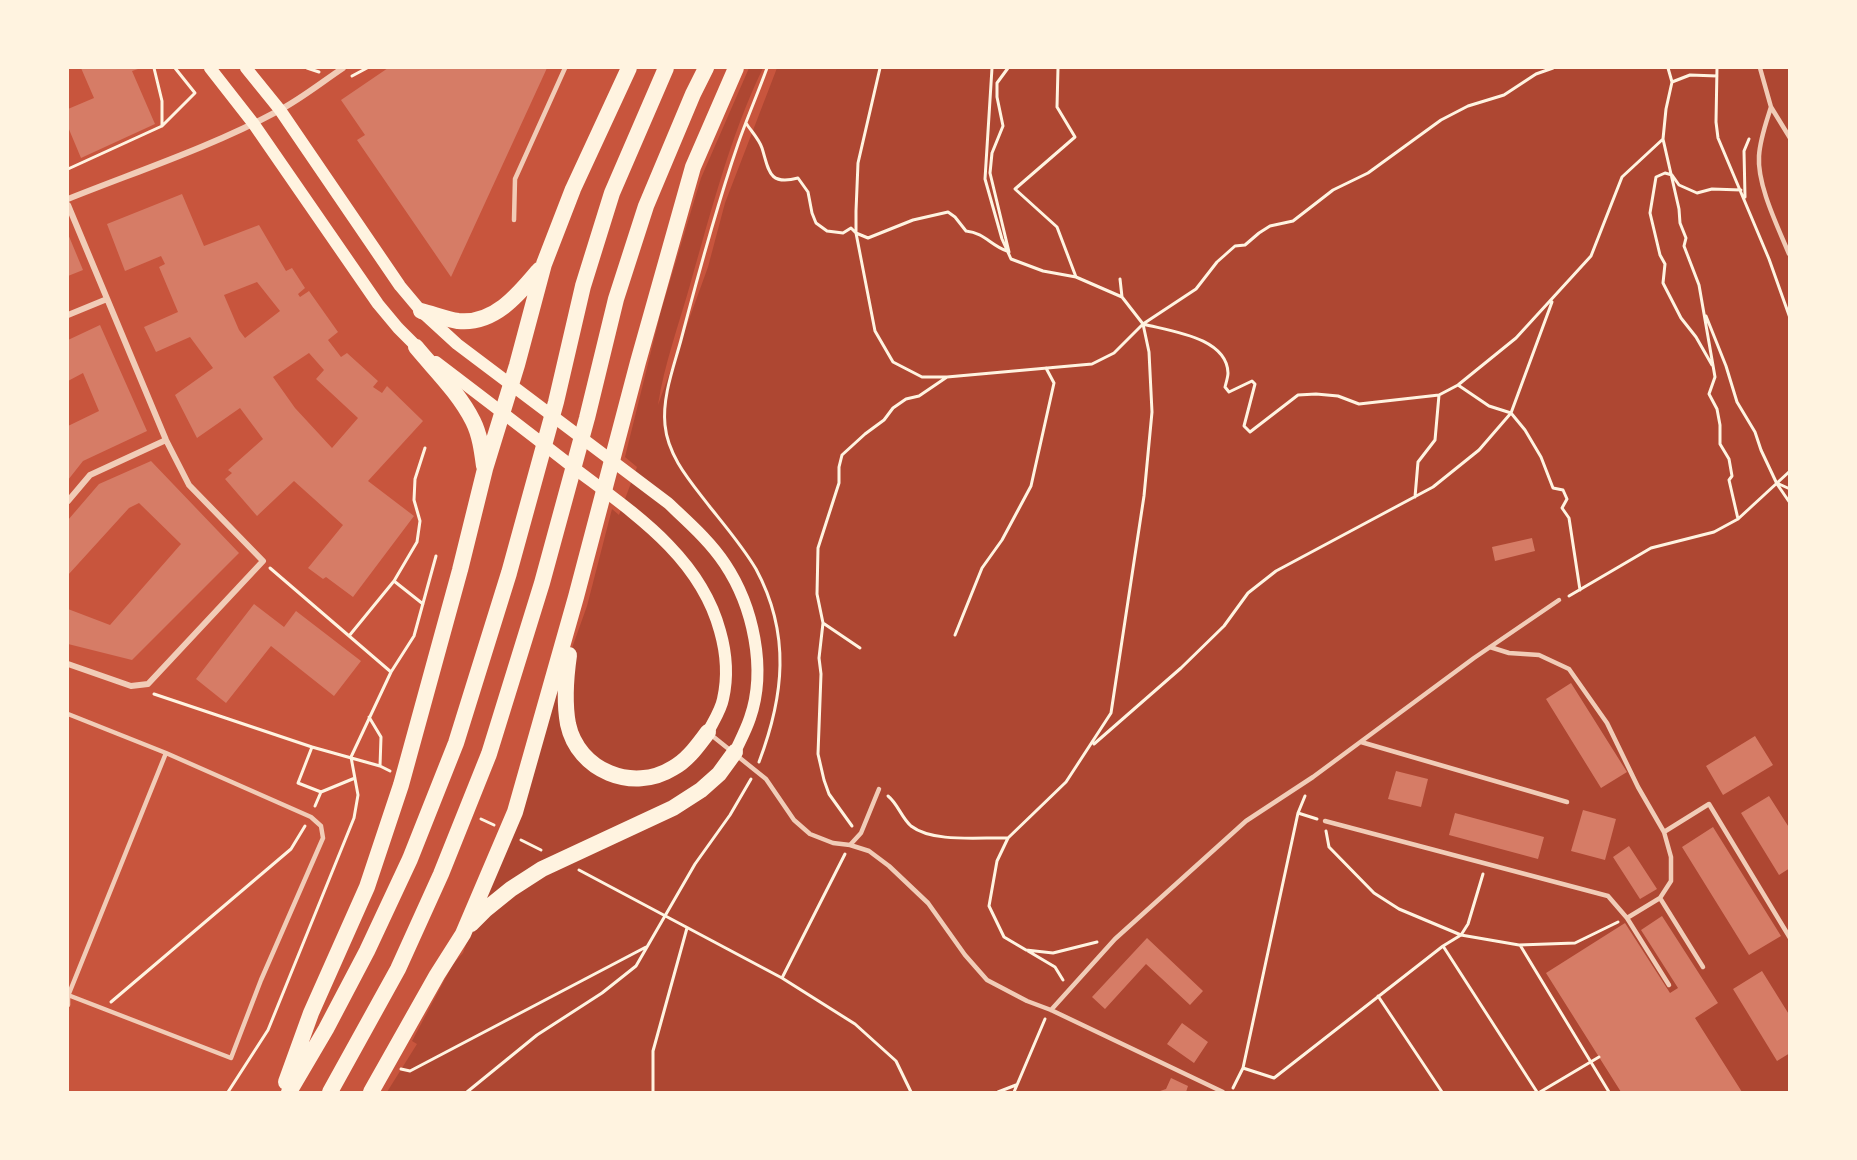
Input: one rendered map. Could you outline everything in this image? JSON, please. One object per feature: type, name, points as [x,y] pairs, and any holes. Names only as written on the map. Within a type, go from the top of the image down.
[{"type":"highway","points":[[283,1092],[311,1013],[367,887],[401,785],[502,412],[518,390],[544,264],[573,189],[629,68]]},
{"type":"highway","points":[[289,1092],[326,1029],[367,951],[410,859],[456,743],[509,573],[556,402],[584,286],[612,193],[666,68]]},
{"type":"highway","points":[[330,1092],[403,958],[441,874],[489,754],[542,583],[587,418],[616,298],[646,206],[706,68]]},
{"type":"highway","points":[[371,1092],[437,975],[463,934],[515,812],[693,167],[736,68]]},
{"type":"highway","points":[[421,311],[458,321],[475,320],[492,315],[520,293],[544,264]]},
{"type":"highway","points":[[416,347],[464,405],[474,423],[480,441],[485,470]]},
{"type":"highway","points":[[576,597],[566,673],[568,724],[576,744],[590,763],[608,774],[627,778],[650,777],[673,769],[692,753],[708,732]]},
{"type":"highway","points":[[463,934],[485,910],[511,889],[542,869],[673,808],[701,790],[719,774],[735,752]]},
{"type":"main road","points":[[210,68],[253,123],[378,304],[416,347],[624,506],[671,546],[697,579],[715,612],[724,646],[726,668],[723,699],[708,732]]},
{"type":"main road","points":[[246,68],[280,110],[400,286],[421,311],[457,344],[668,503],[700,533],[724,563],[740,591],[750,622],[756,656],[756,687],[750,717],[735,752]]},
{"type":"street","points":[[68,199],[211,143],[253,123],[280,110],[343,68]]},
{"type":"street","points":[[68,205],[166,440],[189,485],[263,561],[148,684],[131,686],[68,664]]},
{"type":"street","points":[[68,315],[106,299]]},
{"type":"street","points":[[68,501],[90,475],[166,440]]},
{"type":"lane","points":[[513,220],[515,179],[565,68]]},
{"type":"lane","points":[[1760,68],[1771,106],[1790,138]]},
{"type":"lane","points":[[1771,106],[1764,127],[1759,158],[1767,199],[1789,254]]},
{"type":"lane","points":[[1051,1010],[1115,939],[1246,821],[1313,777],[1490,647],[1559,600]]},
{"type":"lane","points":[[1490,647],[1509,653],[1539,655],[1569,669],[1607,723],[1638,787],[1664,832],[1671,857],[1671,881],[1660,898],[1627,918]]},
{"type":"lane","points":[[68,714],[166,753],[310,816],[321,826],[323,838],[261,980],[231,1058],[68,995]]},
{"type":"lane","points":[[708,732],[766,779],[795,820],[810,834],[833,843],[869,851],[889,866],[928,903],[965,956],[987,980],[1027,1001],[1051,1010],[1223,1092]]},
{"type":"lane","points":[[1361,742],[1567,802]]},
{"type":"lane","points":[[68,1005],[68,995],[166,753]]},
{"type":"lane","points":[[850,845],[861,833],[879,789]]},
{"type":"lane","points":[[1664,832],[1708,804],[1790,938]]},
{"type":"lane","points":[[1325,822],[1608,896],[1627,918],[1669,985]]},
{"type":"lane","points":[[1660,898],[1703,968]]},
{"type":"path","points":[[153,68],[162,101],[162,126]]},
{"type":"path","points":[[68,169],[162,126],[195,93],[175,68]]},
{"type":"path","points":[[467,1092],[537,1035],[602,993],[636,966],[695,864],[730,815],[756,770],[769,737],[781,681],[780,644],[770,602],[755,569],[730,532],[683,473],[673,455],[665,425],[666,400],[695,286],[738,145],[767,68]]},
{"type":"path","points":[[880,68],[858,163],[856,233],[876,331],[893,362],[922,377],[947,377],[1092,364],[1114,353],[1143,324],[1196,289],[1217,262],[1235,246],[1245,245],[1270,226],[1293,221],[1332,190],[1368,173],[1441,120],[1468,106],[1504,94],[1536,74],[1553,68]]},
{"type":"path","points":[[992,68],[985,179],[1002,239],[1011,259],[1043,271],[1076,277],[1122,297],[1143,324],[1149,352],[1152,412],[1144,496],[1111,713],[1066,782],[1008,838],[997,861],[989,906],[1004,937],[1055,968],[1063,978],[1063,987]]},
{"type":"path","points":[[1008,68],[997,83],[1003,126],[992,153],[990,173],[1011,259]]},
{"type":"path","points":[[1058,68],[1057,107],[1075,137],[1015,189],[1058,227],[1076,277]]},
{"type":"path","points":[[1668,68],[1672,82],[1663,139],[1680,223],[1686,238],[1684,246],[1699,285],[1704,310],[1716,377],[1709,394],[1717,409],[1720,444],[1729,459],[1732,470],[1729,480],[1738,519]]},
{"type":"path","points":[[1718,68],[1716,122],[1718,138],[1769,259],[1790,318]]},
{"type":"path","points":[[1672,82],[1690,75],[1718,76]]},
{"type":"path","points":[[746,123],[761,145],[767,169],[777,180],[786,181],[798,178],[808,192],[816,223],[827,231],[843,233],[851,228],[868,238],[913,220],[948,212],[966,231],[977,232],[996,247],[1007,251]]},
{"type":"path","points":[[1143,324],[1192,336],[1210,344],[1226,366],[1228,375],[1225,387],[1229,392],[1252,381],[1255,384],[1244,426],[1250,432],[1298,395],[1316,393],[1338,396],[1359,405],[1439,395],[1458,385],[1516,338],[1591,256],[1622,177],[1663,139]]},
{"type":"path","points":[[1713,366],[1696,337],[1681,318],[1663,283],[1665,264],[1660,255],[1650,213],[1656,177],[1665,173],[1672,175],[1679,185],[1697,194],[1712,189],[1741,190]]},
{"type":"path","points":[[1120,279],[1122,297]]},
{"type":"path","points":[[1090,747],[1181,668],[1224,626],[1248,593],[1276,570],[1433,487],[1479,450],[1511,413],[1553,299]]},
{"type":"path","points":[[1704,310],[1726,366],[1737,402],[1755,432],[1777,484],[1790,503]]},
{"type":"path","points":[[956,635],[982,568],[1002,540],[1031,486],[1054,383],[1046,368]]},
{"type":"path","points":[[861,833],[852,826],[830,794],[818,754],[821,674],[819,658],[823,623],[817,594],[818,548],[839,483],[842,455],[884,420],[893,408],[906,399],[919,396],[947,377]]},
{"type":"path","points":[[1458,385],[1489,406],[1511,413],[1525,430],[1541,457],[1554,488],[1563,490],[1567,499],[1562,508],[1569,518],[1581,590]]},
{"type":"path","points":[[1415,497],[1419,462],[1435,440],[1439,395]]},
{"type":"path","points":[[349,636],[394,581],[410,558],[417,542],[420,521],[414,500],[415,479],[425,448]]},
{"type":"path","points":[[1559,600],[1581,590],[1651,548],[1714,532],[1738,519],[1790,471]]},
{"type":"path","points":[[1777,484],[1790,489]]},
{"type":"path","points":[[228,1092],[267,1030],[350,829],[357,795],[351,757],[391,672],[414,636],[436,556]]},
{"type":"path","points":[[263,561],[391,672]]},
{"type":"path","points":[[394,581],[424,605]]},
{"type":"path","points":[[823,623],[860,648]]},
{"type":"path","points":[[131,686],[312,747],[380,766],[381,737],[369,717]]},
{"type":"path","points":[[312,747],[298,783],[321,792]]},
{"type":"path","points":[[1230,1092],[1243,1068],[1298,813],[1313,777]]},
{"type":"path","points":[[104,1009],[291,849],[321,792],[355,778]]},
{"type":"path","points":[[879,789],[894,801],[902,817],[927,835],[950,838],[1008,838]]},
{"type":"path","points":[[1298,813],[1325,822],[1329,847],[1374,893],[1399,909],[1461,935],[1519,945],[1575,943],[1627,918]]},
{"type":"path","points":[[782,978],[850,845]]},
{"type":"path","points":[[1243,1068],[1274,1078],[1443,946],[1461,935],[1468,924],[1483,877],[1484,864]]},
{"type":"path","points":[[624,894],[782,978],[855,1024],[896,1061],[911,1092]]},
{"type":"path","points":[[653,1092],[653,1051],[687,928]]},
{"type":"path","points":[[1026,950],[1053,952],[1115,939]]},
{"type":"path","points":[[1519,945],[1609,1092]]},
{"type":"path","points":[[400,1069],[410,1071],[649,946]]},
{"type":"path","points":[[1443,946],[1538,1092],[1599,1057]]},
{"type":"path","points":[[1378,996],[1442,1092]]},
{"type":"path","points":[[1014,1092],[1040,1029],[1051,1010]]},
{"type":"path","points":[[998,1092],[1017,1084]]},
{"type":"shaded area","points":[[749,68],[763,68],[741,120],[722,175],[668,360],[658,405],[708,267],[725,203],[777,68],[1789,68],[1789,1092],[387,1092],[417,1044],[412,1041],[453,964],[463,953],[587,606],[612,509],[619,515],[637,467],[625,457],[661,311],[701,178]]},
{"type":"building","points":[[81,68],[141,68],[132,71],[155,124],[81,158],[68,127],[68,109],[94,98]]},
{"type":"building","points":[[388,68],[547,68],[451,277],[357,140],[365,135],[341,100]]},
{"type":"building","points":[[182,194],[204,246],[259,225],[286,271],[292,268],[305,288],[298,294],[300,297],[309,291],[338,332],[328,340],[341,357],[347,353],[378,381],[373,387],[382,393],[387,386],[423,421],[368,481],[414,516],[353,597],[326,577],[323,579],[308,568],[343,525],[294,481],[257,516],[225,479],[232,473],[228,470],[263,439],[240,408],[197,438],[175,395],[213,368],[190,337],[156,352],[144,327],[178,312],[159,267],[165,264],[161,256],[125,271],[107,224]],"holes":[[[257,282],[280,311],[245,338],[239,330],[224,295]],[[309,353],[324,370],[316,379],[358,418],[332,448],[295,408],[273,377]]]},
{"type":"building","points":[[68,234],[83,270],[68,276]]},
{"type":"building","points":[[100,325],[147,431],[83,461],[68,480],[68,426],[99,411],[83,373],[68,381],[68,340]]},
{"type":"building","points":[[151,461],[239,553],[132,660],[68,644],[68,609],[110,625],[181,544],[139,503],[129,508],[68,575],[68,520],[99,484]]},
{"type":"building","points":[[1532,538],[1535,551],[1495,561],[1492,547]]},
{"type":"building","points":[[254,604],[284,627],[296,611],[361,661],[334,696],[271,646],[226,703],[196,679]]},
{"type":"building","points":[[1571,683],[1627,772],[1601,788],[1546,699]]},
{"type":"building","points":[[1755,736],[1773,765],[1723,795],[1706,766]]},
{"type":"building","points":[[1396,771],[1428,779],[1421,807],[1388,799]]},
{"type":"building","points":[[1769,796],[1790,829],[1790,868],[1779,875],[1741,813]]},
{"type":"building","points":[[1583,810],[1616,819],[1605,860],[1571,851]]},
{"type":"building","points":[[1455,813],[1544,837],[1538,859],[1449,835]]},
{"type":"building","points":[[1713,827],[1781,936],[1749,955],[1682,847]]},
{"type":"building","points":[[1629,846],[1657,889],[1640,899],[1613,857]]},
{"type":"building","points":[[1662,916],[1718,1003],[1695,1018],[1742,1092],[1621,1092],[1546,973],[1625,923],[1670,993],[1678,988],[1641,930]]},
{"type":"building","points":[[1147,938],[1203,991],[1190,1005],[1146,964],[1105,1009],[1092,997]]},
{"type":"building","points":[[1762,971],[1790,1016],[1790,1053],[1777,1061],[1733,989]]},
{"type":"building","points":[[1182,1023],[1208,1042],[1194,1063],[1167,1044]]},
{"type":"building","points":[[1171,1078],[1188,1086],[1186,1092],[1157,1092],[1166,1089]]}]
